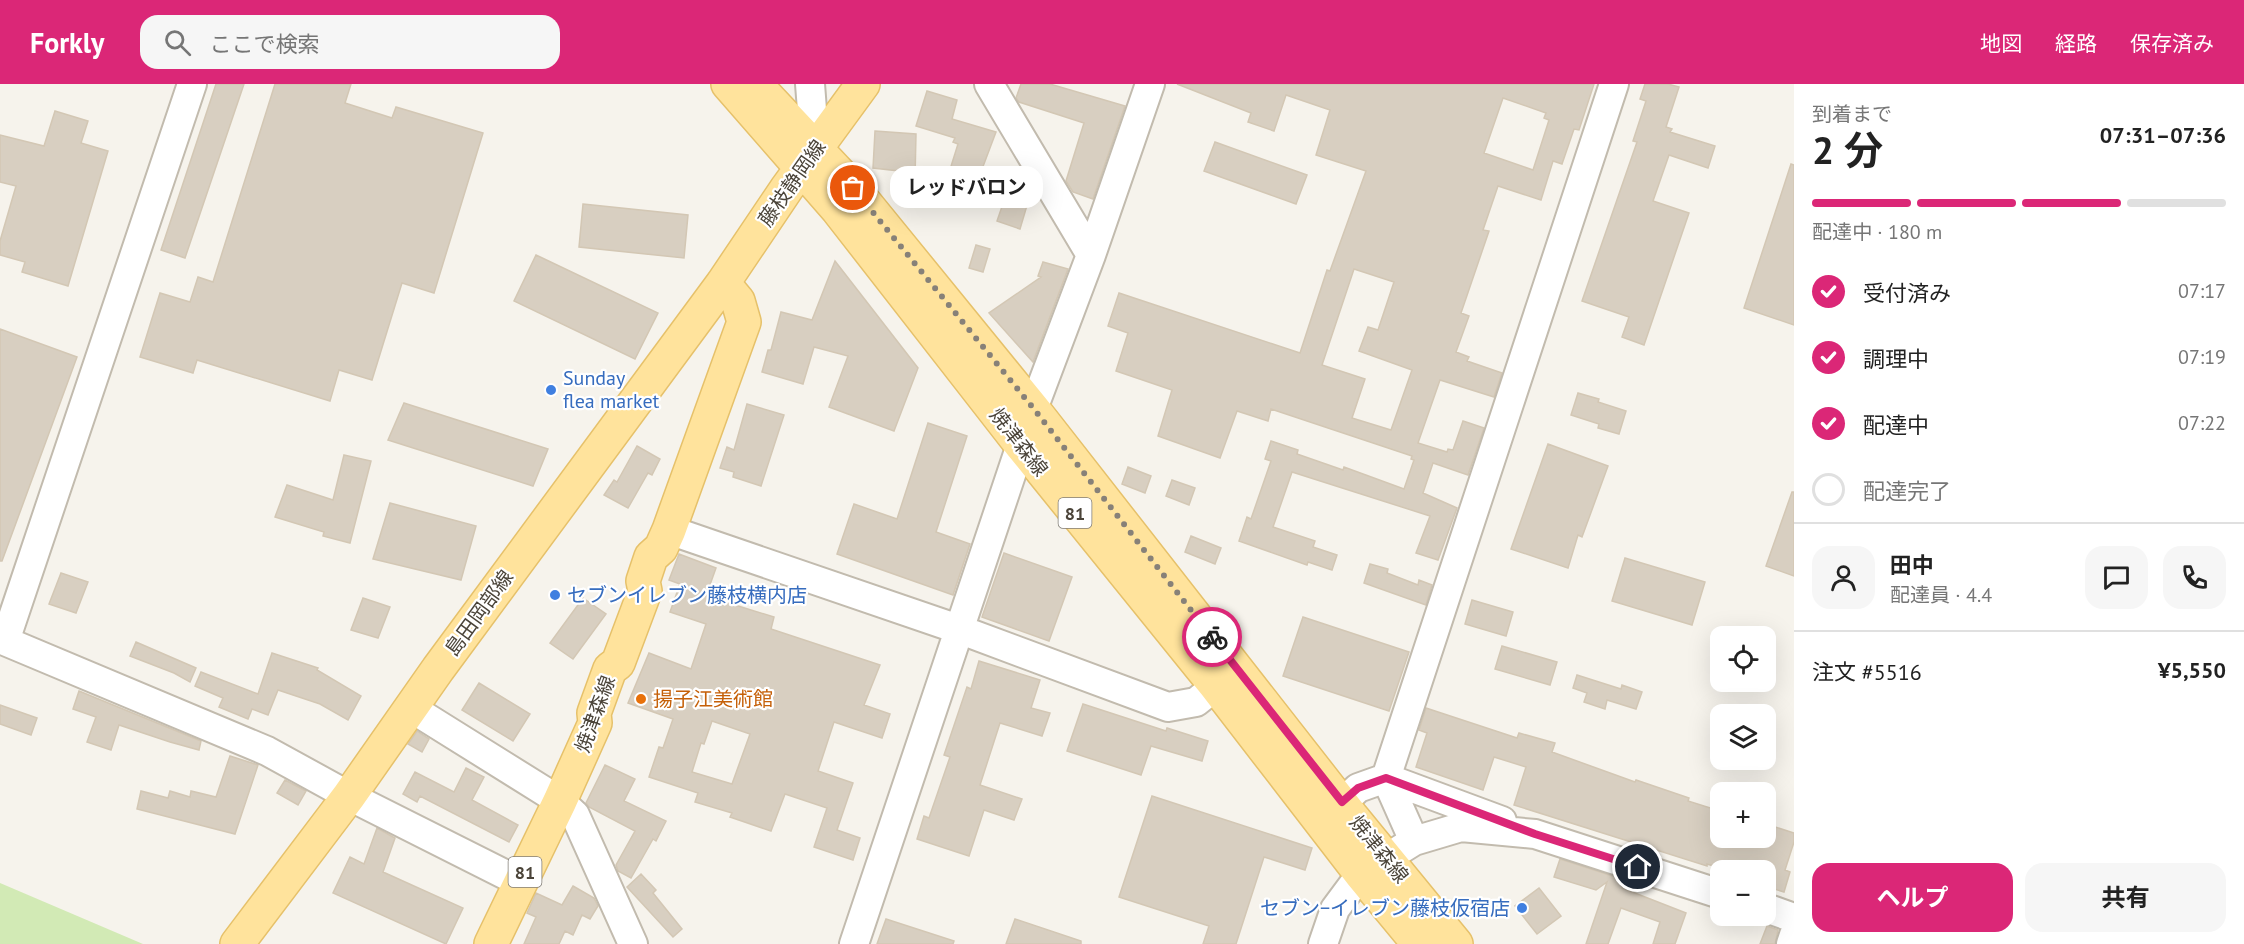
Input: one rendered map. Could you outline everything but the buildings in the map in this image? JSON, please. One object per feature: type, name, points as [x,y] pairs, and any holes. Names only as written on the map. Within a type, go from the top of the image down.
[{"type":"main road","name":"焼津森線","points":[[729,84],[809,158],[853,188],[1034,409],[1342,802],[1373,866],[1419,944]]},
{"type":"main road","name":"焼津森線","points":[[755,84],[809,158],[838,210],[1022,446],[1216,686],[1373,866],[1456,944]]},
{"type":"main road","name":"藤枝静岡線","points":[[723,283],[862,84]]},
{"type":"main road","name":"焼津森線","points":[[491,944],[595,723],[594,712],[610,669],[618,663],[645,591],[643,581],[651,557],[661,548],[669,531],[744,322],[738,301],[723,283]]},
{"type":"main road","name":"島田岡部線","points":[[237,944],[349,796],[723,283]]},
{"type":"street","points":[[192,84],[3,640],[267,751],[349,796],[520,882]]},
{"type":"street","points":[[809,158],[810,84]]},
{"type":"street","points":[[989,84],[1091,255]]},
{"type":"street","points":[[854,944],[1034,409],[1091,255],[1150,84]]},
{"type":"street","points":[[1414,841],[1386,778],[1614,84]]},
{"type":"street","points":[[669,531],[961,630],[1168,706],[1196,702],[1216,686]]},
{"type":"street","points":[[411,708],[560,801],[574,815],[633,944]]},
{"type":"street","points":[[1342,802],[1358,788],[1386,778],[1535,834],[1710,891]]},
{"type":"street","points":[[1323,944],[1335,909],[1349,888],[1373,866],[1414,841],[1461,827],[1535,834]]},
{"type":"street","points":[[1776,912],[1794,918]]},
{"type":"street","points":[[1791,944],[1794,934]]},
{"type":"green space","points":[[0,883],[143,944],[0,944]]},
{"type":"way so far","points":[[853,188],[1034,409],[1212,637]]},
{"type":"place","name":"レッドバロン","points":[[853,188]]},
{"type":"place","name":"Sunday flea market","points":[[551,390]]},
{"type":"place","name":"セブンイレブン藤枝横内店","points":[[555,595]]},
{"type":"place","name":"揚子江美術館","points":[[641,699]]},
{"type":"place","name":"セブン−イレブン藤枝仮宿店","points":[[1522,908]]},
{"type":"route","points":[[1212,637],[1342,802],[1358,788],[1386,778],[1535,834],[1638,867]]}]
